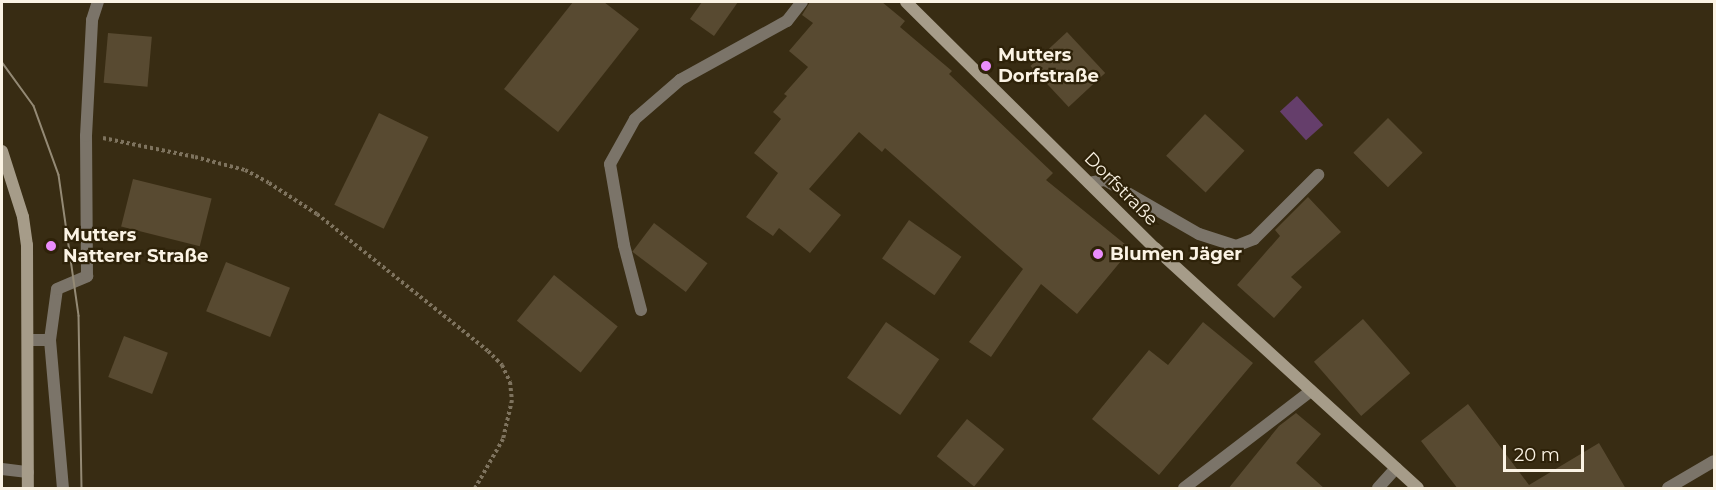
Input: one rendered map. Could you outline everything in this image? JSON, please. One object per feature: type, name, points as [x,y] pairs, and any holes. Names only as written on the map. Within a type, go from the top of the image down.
[{"type":"main road","name":"Dorfstraße","points":[[906,2],[1089,183],[1418,489]]},
{"type":"main road","points":[[2,151],[24,226],[29,340],[28,489]]},
{"type":"lane","points":[[63,489],[50,340],[57,290],[87,276],[86,136],[92,20],[98,2]]},
{"type":"lane","points":[[641,310],[624,245],[610,164],[635,119],[680,80],[787,21],[802,2]]},
{"type":"lane","points":[[1089,183],[1106,180],[1199,234],[1236,246],[1254,239],[1318,175]]},
{"type":"lane","points":[[29,340],[50,340]]},
{"type":"lane","points":[[1184,488],[1311,391]]},
{"type":"lane","points":[[1668,489],[1714,461]]},
{"type":"lane","points":[[1378,489],[1396,468]]},
{"type":"lane","points":[[2,469],[28,472]]},
{"type":"path","points":[[86,136],[141,144],[253,175],[316,214],[488,351],[502,365],[510,382],[512,400],[503,439],[475,489]]},
{"type":"shaded area","points":[[1297,96],[1323,125],[1306,140],[1280,111]]},
{"type":"building","points":[[573,2],[604,2],[639,29],[558,132],[504,89]]},
{"type":"building","points":[[702,2],[738,2],[714,36],[690,19]]},
{"type":"building","points":[[810,2],[882,2],[905,21],[900,27],[952,71],[949,74],[1053,173],[1046,180],[1131,249],[1077,314],[1041,284],[991,357],[969,342],[1023,269],[885,148],[882,152],[859,132],[809,189],[841,215],[810,253],[779,228],[773,236],[746,217],[778,173],[754,153],[781,119],[773,112],[787,96],[784,94],[808,67],[789,51],[813,23],[802,15]]},
{"type":"building","points":[[1067,32],[1105,73],[1069,107],[1030,66]]},
{"type":"building","points":[[108,33],[152,37],[147,87],[104,83]]},
{"type":"building","points":[[379,113],[428,137],[384,229],[334,205]]},
{"type":"building","points":[[1205,114],[1244,151],[1206,193],[1166,156]]},
{"type":"building","points":[[1388,118],[1423,153],[1388,187],[1353,153]]},
{"type":"building","points":[[133,179],[212,199],[200,246],[121,227]]},
{"type":"building","points":[[1308,197],[1341,232],[1291,277],[1302,287],[1274,318],[1237,285],[1280,236],[1275,230]]},
{"type":"building","points":[[909,220],[961,257],[934,295],[882,259]]},
{"type":"building","points":[[654,223],[708,263],[686,292],[632,252]]},
{"type":"building","points":[[226,262],[290,288],[270,337],[206,311]]},
{"type":"building","points":[[554,275],[618,327],[581,372],[517,321]]},
{"type":"building","points":[[1363,319],[1410,373],[1361,416],[1314,362]]},
{"type":"building","points":[[886,322],[939,359],[900,415],[847,378]]},
{"type":"building","points":[[1203,322],[1253,363],[1159,475],[1092,419],[1149,350],[1168,365]]},
{"type":"building","points":[[124,336],[168,353],[152,394],[108,377]]},
{"type":"building","points":[[1468,404],[1529,485],[1599,443],[1626,489],[1458,489],[1421,441]]},
{"type":"building","points":[[1296,413],[1321,434],[1296,463],[1325,489],[1228,489],[1279,426]]},
{"type":"building","points":[[967,419],[1004,449],[974,487],[937,456]]},
{"type":"tram line","points":[[2,62],[34,106],[59,175],[79,316],[82,488]]},
{"type":"place","name":"Mutters Dorfstraße","points":[[986,66]]},
{"type":"place","name":"Mutters Natterer Straße","points":[[51,246]]},
{"type":"place","name":"Blumen Jäger","points":[[1098,254]]}]
